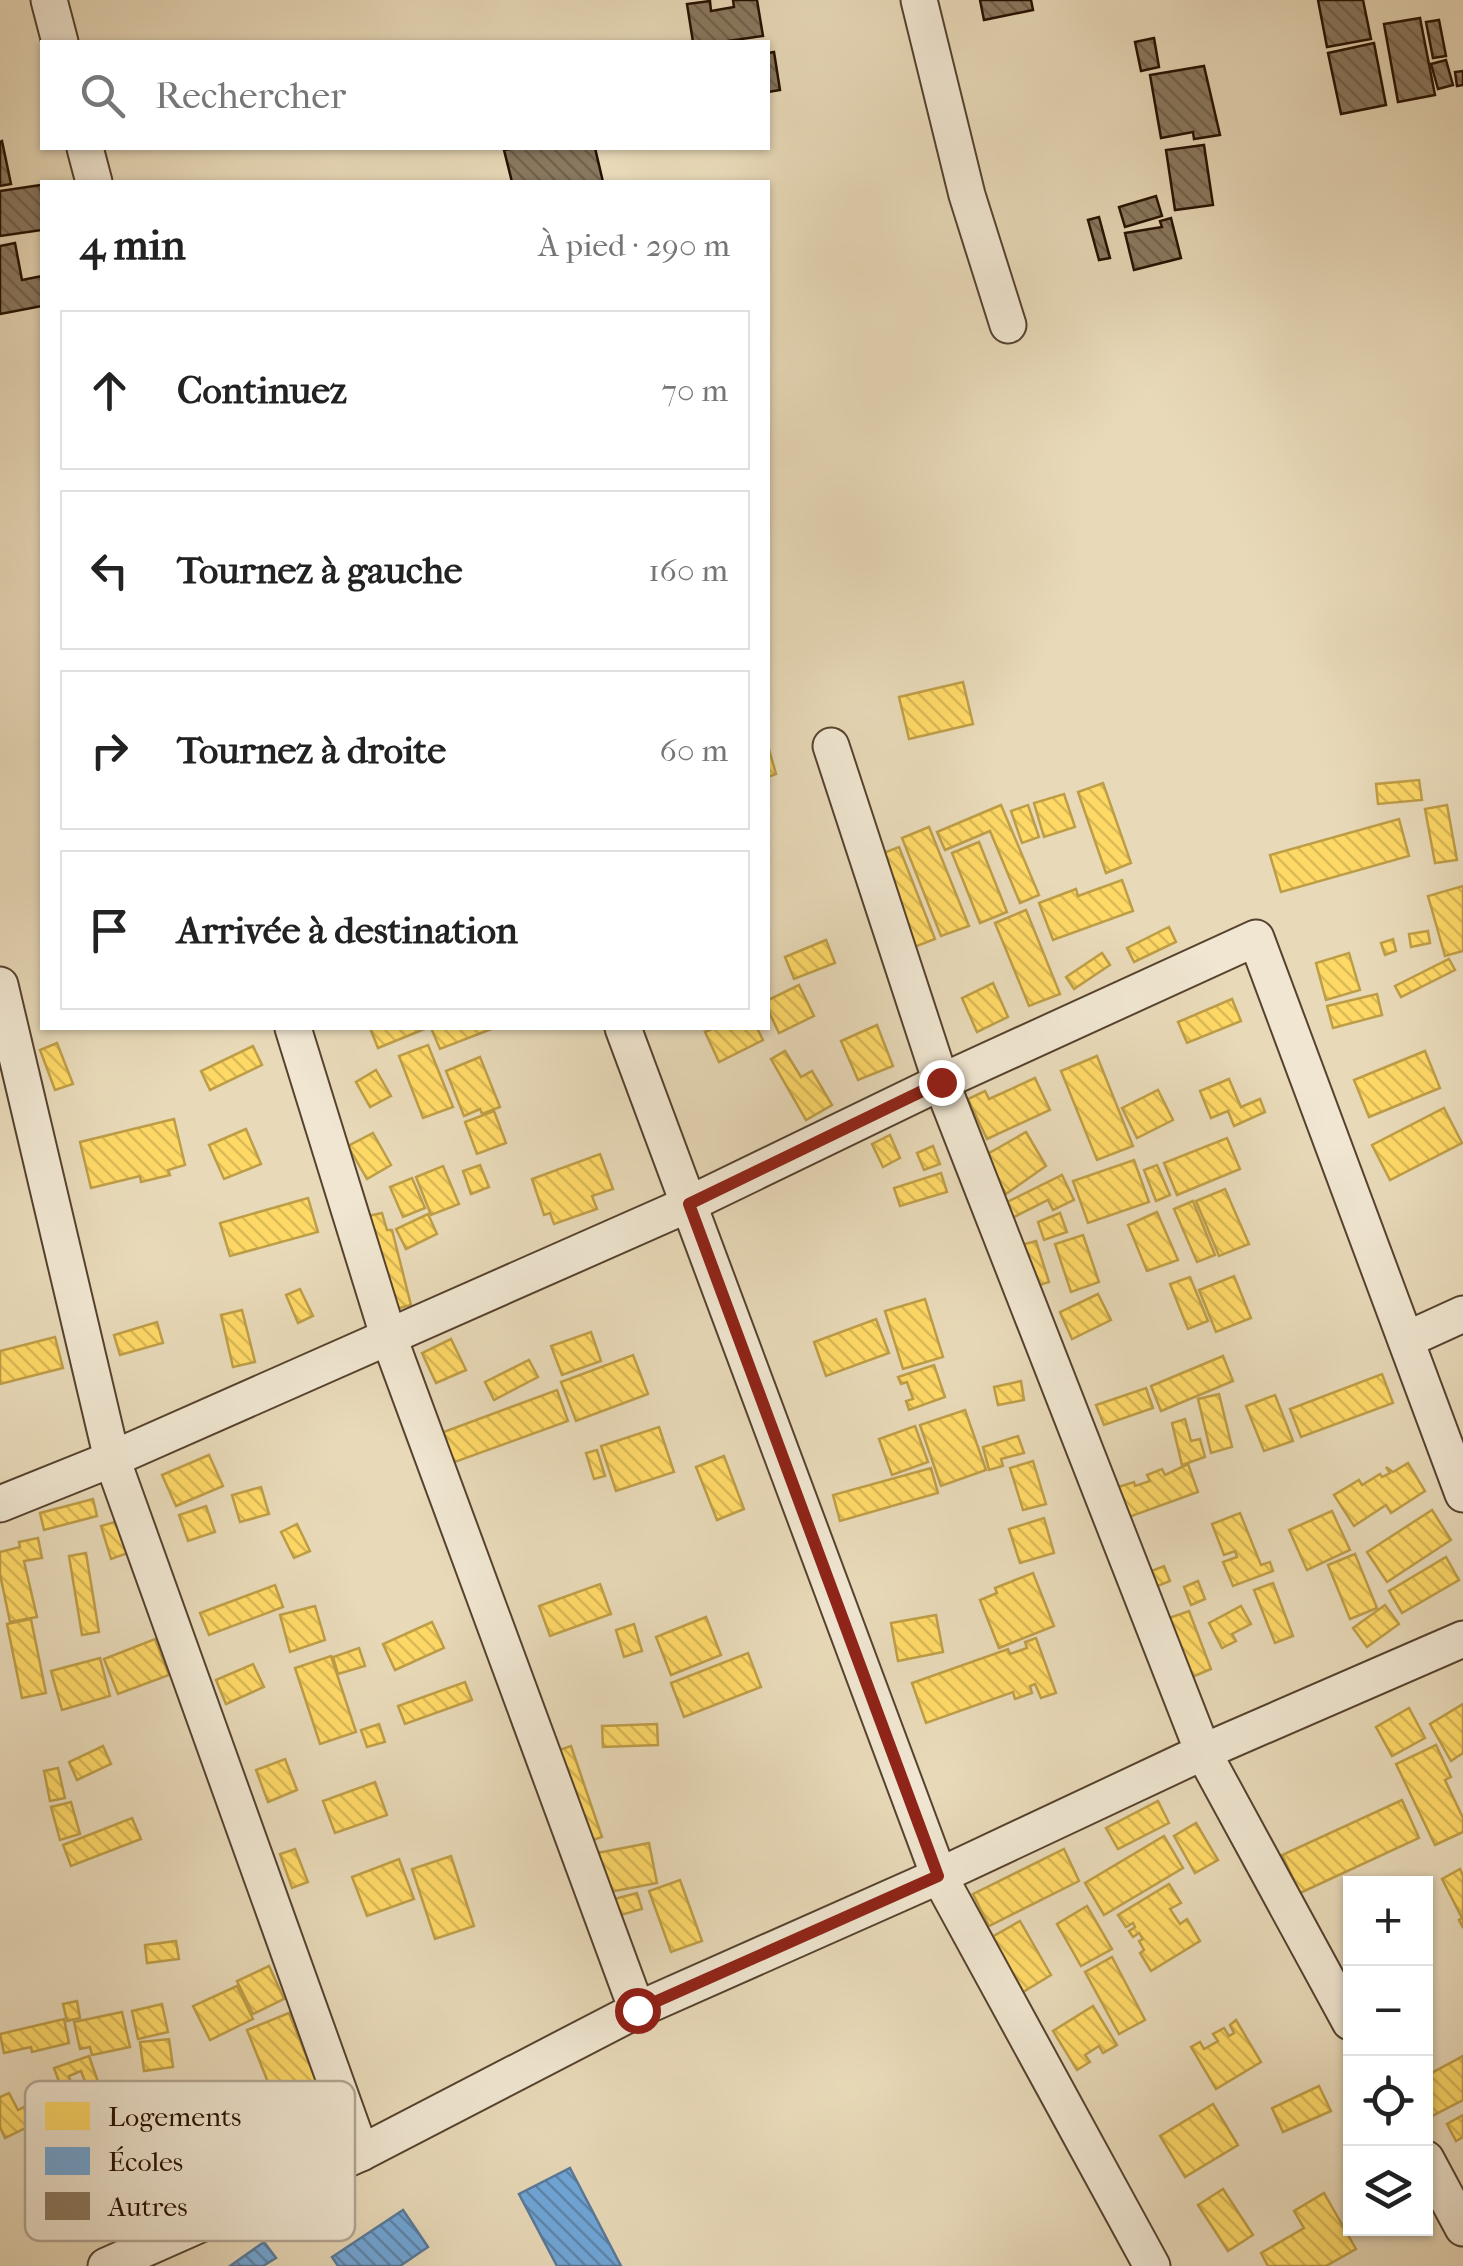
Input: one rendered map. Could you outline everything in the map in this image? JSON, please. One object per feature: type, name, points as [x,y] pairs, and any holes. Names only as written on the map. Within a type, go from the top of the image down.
[{"type":"street","points":[[49,0],[59,40]]},
{"type":"street","points":[[919,0],[967,195],[1008,326]]},
{"type":"street","points":[[86,150],[94,180]]},
{"type":"street","points":[[831,746],[941,1082],[1203,1752],[1343,2009]]},
{"type":"street","points":[[0,1504],[112,1459],[689,1204],[941,1082],[1256,938],[1463,1494]]},
{"type":"street","points":[[0,985],[112,1459],[335,2081]]},
{"type":"street","points":[[294,1030],[388,1335],[637,2010]]},
{"type":"street","points":[[624,1030],[938,1876],[1152,2266]]},
{"type":"street","points":[[1406,1340],[1463,1314]]},
{"type":"street","points":[[355,2156],[637,2010],[1203,1752],[1463,1639]]},
{"type":"street","points":[[355,2136],[361,2153]]},
{"type":"street","points":[[1433,2172],[1463,2228]]},
{"type":"street","points":[[106,2266],[162,2241]]},
{"type":"building: Logements","points":[[963,682],[973,724],[909,739],[899,697]]},
{"type":"building: Logements","points":[[770,753],[776,774],[770,776]]},
{"type":"building: Logements","points":[[1419,780],[1422,800],[1378,804],[1376,784]]},
{"type":"building: Logements","points":[[1103,783],[1131,863],[1106,873],[1078,792]]},
{"type":"building: Logements","points":[[1064,794],[1075,827],[1044,837],[1034,803]]},
{"type":"building: Logements","points":[[1001,805],[1039,895],[1020,903],[990,831],[945,850],[937,832]]},
{"type":"building: Logements","points":[[1028,805],[1039,837],[1022,843],[1011,811]]},
{"type":"building: Logements","points":[[1447,805],[1457,860],[1435,863],[1425,809]]},
{"type":"building: Logements","points":[[1399,819],[1409,856],[1281,892],[1270,855]]},
{"type":"building: Logements","points":[[929,827],[969,926],[941,936],[902,838]]},
{"type":"building: Logements","points":[[979,842],[1007,912],[980,923],[952,853]]},
{"type":"building: Logements","points":[[899,847],[935,939],[909,949],[873,857]]},
{"type":"building: Logements","points":[[1122,880],[1133,911],[1053,940],[1039,903],[1076,889],[1078,896]]},
{"type":"building: Logements","points":[[1463,886],[1463,951],[1445,956],[1428,896]]},
{"type":"building: Logements","points":[[1026,910],[1060,994],[1029,1006],[995,923]]},
{"type":"building: Logements","points":[[1169,927],[1176,942],[1134,962],[1127,948]]},
{"type":"building: Logements","points":[[1428,931],[1430,943],[1411,947],[1409,934]]},
{"type":"building: Logements","points":[[1393,939],[1396,951],[1385,955],[1381,943]]},
{"type":"building: Logements","points":[[826,940],[835,963],[794,979],[785,957]]},
{"type":"building: Logements","points":[[1102,953],[1110,965],[1074,989],[1066,977]]},
{"type":"building: Logements","points":[[1349,953],[1360,990],[1326,1000],[1316,963]]},
{"type":"building: Logements","points":[[1449,959],[1455,970],[1401,997],[1395,986]]},
{"type":"building: Logements","points":[[993,983],[1008,1017],[977,1032],[962,998]]},
{"type":"building: Logements","points":[[799,985],[814,1016],[779,1033],[770,1014],[770,999]]},
{"type":"building: Logements","points":[[1377,994],[1382,1015],[1333,1028],[1327,1006]]},
{"type":"building: Logements","points":[[1232,999],[1241,1021],[1187,1043],[1178,1022]]},
{"type":"building: Logements","points":[[877,1025],[893,1066],[858,1080],[841,1041]]},
{"type":"building: Logements","points":[[371,1030],[422,1030],[378,1048]]},
{"type":"building: Logements","points":[[432,1030],[489,1030],[440,1049]]},
{"type":"building: Logements","points":[[758,1030],[763,1040],[719,1062],[705,1032]]},
{"type":"building: Logements","points":[[57,1043],[73,1084],[55,1090],[40,1050]]},
{"type":"building: Logements","points":[[428,1045],[453,1107],[423,1118],[399,1056]]},
{"type":"building: Logements","points":[[253,1046],[262,1065],[210,1090],[201,1071]]},
{"type":"building: Logements","points":[[785,1051],[801,1077],[812,1071],[832,1105],[806,1120],[771,1059]]},
{"type":"building: Logements","points":[[1425,1051],[1440,1088],[1369,1117],[1354,1080]]},
{"type":"building: Logements","points":[[1097,1056],[1133,1146],[1097,1160],[1061,1071]]},
{"type":"building: Logements","points":[[480,1057],[500,1107],[464,1116],[446,1071]]},
{"type":"building: Logements","points":[[376,1070],[391,1096],[370,1107],[356,1082]]},
{"type":"building: Logements","points":[[1035,1078],[1050,1110],[987,1139],[968,1099],[985,1091],[989,1099]]},
{"type":"building: Logements","points":[[1229,1079],[1241,1107],[1260,1099],[1265,1112],[1234,1126],[1228,1111],[1211,1118],[1200,1091]]},
{"type":"building: Logements","points":[[1158,1090],[1173,1120],[1137,1138],[1122,1108]]},
{"type":"building: Logements","points":[[1444,1108],[1462,1143],[1390,1180],[1372,1145]]},
{"type":"building: Logements","points":[[494,1111],[506,1143],[477,1154],[465,1122]]},
{"type":"building: Logements","points":[[174,1119],[185,1165],[168,1170],[170,1175],[141,1182],[140,1176],[91,1188],[80,1142]]},
{"type":"building: Logements","points":[[246,1129],[261,1164],[224,1179],[209,1145]]},
{"type":"building: Logements","points":[[1026,1132],[1046,1166],[1006,1194],[984,1156]]},
{"type":"building: Logements","points":[[373,1133],[391,1165],[367,1179],[348,1146]]},
{"type":"building: Logements","points":[[890,1135],[900,1158],[883,1167],[872,1144]]},
{"type":"building: Logements","points":[[1227,1138],[1240,1169],[1177,1195],[1164,1163]]},
{"type":"building: Logements","points":[[933,1146],[940,1164],[924,1170],[917,1153]]},
{"type":"building: Logements","points":[[600,1154],[613,1189],[592,1196],[597,1209],[554,1224],[550,1213],[544,1215],[532,1179]]},
{"type":"building: Logements","points":[[1134,1160],[1149,1202],[1088,1223],[1073,1181]]},
{"type":"building: Logements","points":[[480,1165],[489,1187],[471,1194],[463,1171]]},
{"type":"building: Logements","points":[[1157,1165],[1170,1195],[1156,1201],[1144,1170]]},
{"type":"building: Logements","points":[[443,1166],[459,1204],[431,1215],[416,1177]]},
{"type":"building: Logements","points":[[941,1173],[947,1192],[900,1206],[894,1188]]},
{"type":"building: Logements","points":[[1062,1175],[1074,1200],[1053,1210],[1048,1200],[1010,1219],[1003,1204]]},
{"type":"building: Logements","points":[[412,1178],[425,1208],[403,1217],[390,1187]]},
{"type":"building: Logements","points":[[1225,1189],[1249,1244],[1219,1256],[1196,1201]]},
{"type":"building: Logements","points":[[308,1198],[318,1232],[230,1256],[220,1223]]},
{"type":"building: Logements","points":[[1193,1201],[1215,1255],[1197,1262],[1174,1209]]},
{"type":"building: Logements","points":[[1157,1212],[1178,1260],[1147,1271],[1128,1225]]},
{"type":"building: Logements","points":[[382,1213],[387,1230],[392,1230],[411,1305],[388,1311],[368,1216]]},
{"type":"building: Logements","points":[[1060,1213],[1067,1232],[1044,1240],[1038,1222]]},
{"type":"building: Logements","points":[[428,1214],[437,1234],[406,1249],[396,1229]]},
{"type":"building: Logements","points":[[1083,1235],[1099,1282],[1071,1292],[1055,1244]]},
{"type":"building: Logements","points":[[1036,1241],[1049,1282],[1034,1287],[1021,1245]]},
{"type":"building: Logements","points":[[1234,1276],[1251,1318],[1216,1332],[1199,1290]]},
{"type":"building: Logements","points":[[1190,1277],[1208,1321],[1188,1329],[1170,1284]]},
{"type":"building: Logements","points":[[300,1289],[313,1316],[298,1323],[286,1295]]},
{"type":"building: Logements","points":[[1098,1294],[1111,1320],[1072,1339],[1060,1312]]},
{"type":"building: Logements","points":[[925,1299],[943,1357],[903,1369],[885,1311]]},
{"type":"building: Logements","points":[[242,1310],[255,1362],[233,1367],[221,1315]]},
{"type":"building: Logements","points":[[876,1319],[889,1353],[826,1376],[814,1342]]},
{"type":"building: Logements","points":[[157,1322],[163,1343],[120,1355],[114,1335]]},
{"type":"building: Logements","points":[[591,1332],[601,1361],[562,1375],[551,1346]]},
{"type":"building: Logements","points":[[55,1337],[63,1368],[0,1384],[0,1351]]},
{"type":"building: Logements","points":[[451,1339],[466,1370],[436,1383],[422,1353]]},
{"type":"building: Logements","points":[[633,1355],[648,1394],[576,1421],[561,1382]]},
{"type":"building: Logements","points":[[1223,1356],[1233,1381],[1161,1411],[1151,1386]]},
{"type":"building: Logements","points":[[529,1360],[538,1377],[494,1400],[485,1382]]},
{"type":"building: Logements","points":[[934,1365],[945,1397],[909,1410],[906,1401],[913,1399],[907,1382],[901,1384],[898,1377]]},
{"type":"building: Logements","points":[[1382,1374],[1393,1403],[1301,1437],[1290,1409]]},
{"type":"building: Logements","points":[[1021,1381],[1024,1400],[998,1405],[994,1387]]},
{"type":"building: Logements","points":[[1146,1388],[1153,1408],[1104,1425],[1096,1405]]},
{"type":"building: Logements","points":[[557,1390],[568,1421],[452,1463],[441,1433]]},
{"type":"building: Logements","points":[[1219,1394],[1232,1447],[1211,1453],[1198,1399]]},
{"type":"building: Logements","points":[[1275,1395],[1293,1441],[1264,1451],[1246,1406]]},
{"type":"building: Logements","points":[[965,1410],[986,1470],[941,1486],[920,1425]]},
{"type":"building: Logements","points":[[1185,1419],[1191,1441],[1200,1439],[1205,1457],[1182,1465],[1172,1423]]},
{"type":"building: Logements","points":[[915,1426],[928,1462],[892,1475],[879,1439]]},
{"type":"building: Logements","points":[[659,1427],[674,1472],[616,1491],[601,1446]]},
{"type":"building: Logements","points":[[1018,1436],[1024,1453],[1001,1459],[1003,1466],[989,1470],[983,1447]]},
{"type":"building: Logements","points":[[597,1450],[605,1476],[594,1479],[586,1453]]},
{"type":"building: Logements","points":[[209,1455],[223,1486],[176,1506],[162,1475]]},
{"type":"building: Logements","points":[[724,1456],[744,1509],[717,1520],[696,1467]]},
{"type":"building: Logements","points":[[1033,1461],[1046,1504],[1023,1510],[1010,1468]]},
{"type":"building: Logements","points":[[1408,1463],[1425,1491],[1391,1513],[1386,1505],[1354,1526],[1334,1495],[1359,1480],[1362,1485],[1380,1474],[1382,1477],[1390,1473],[1386,1467],[1393,1472]]},
{"type":"building: Logements","points":[[1188,1464],[1198,1492],[1129,1517],[1118,1487],[1134,1482],[1135,1486],[1150,1481],[1147,1475],[1162,1469],[1165,1475]]},
{"type":"building: Logements","points":[[931,1468],[938,1493],[840,1521],[833,1495]]},
{"type":"building: Logements","points":[[261,1487],[269,1514],[240,1522],[232,1495]]},
{"type":"building: Logements","points":[[93,1499],[97,1516],[44,1530],[40,1513]]},
{"type":"building: Logements","points":[[206,1506],[215,1532],[188,1541],[179,1515]]},
{"type":"building: Logements","points":[[1432,1510],[1451,1540],[1387,1582],[1367,1552]]},
{"type":"building: Logements","points":[[1332,1511],[1350,1550],[1307,1570],[1289,1530]]},
{"type":"building: Logements","points":[[1240,1513],[1261,1565],[1270,1562],[1273,1571],[1233,1586],[1223,1562],[1237,1557],[1235,1551],[1224,1555],[1212,1524]]},
{"type":"building: Logements","points":[[1044,1518],[1054,1553],[1020,1563],[1009,1529]]},
{"type":"building: Logements","points":[[118,1521],[128,1553],[111,1559],[101,1526]]},
{"type":"building: Logements","points":[[297,1524],[310,1551],[294,1558],[281,1532]]},
{"type":"building: Logements","points":[[38,1538],[42,1558],[24,1561],[37,1617],[10,1622],[0,1574],[0,1552]]},
{"type":"building: Logements","points":[[86,1553],[99,1632],[82,1635],[69,1556]]},
{"type":"building: Logements","points":[[1355,1554],[1377,1608],[1350,1619],[1328,1565]]},
{"type":"building: Logements","points":[[1446,1557],[1459,1580],[1402,1613],[1389,1591]]},
{"type":"building: Logements","points":[[1164,1566],[1170,1581],[1155,1587],[1149,1572]]},
{"type":"building: Logements","points":[[1033,1573],[1054,1626],[999,1648],[980,1600],[997,1593],[995,1588]]},
{"type":"building: Logements","points":[[1198,1581],[1205,1599],[1191,1605],[1184,1587]]},
{"type":"building: Logements","points":[[1273,1583],[1293,1636],[1275,1643],[1254,1590]]},
{"type":"building: Logements","points":[[600,1584],[611,1614],[550,1636],[539,1606]]},
{"type":"building: Logements","points":[[275,1585],[283,1607],[209,1635],[200,1613]]},
{"type":"building: Logements","points":[[1385,1605],[1399,1624],[1367,1647],[1353,1628]]},
{"type":"building: Logements","points":[[315,1606],[325,1640],[290,1652],[280,1615]]},
{"type":"building: Logements","points":[[1241,1606],[1251,1624],[1232,1634],[1236,1641],[1222,1648],[1209,1623]]},
{"type":"building: Logements","points":[[1189,1611],[1211,1669],[1192,1677],[1169,1618]]},
{"type":"building: Logements","points":[[936,1615],[943,1652],[898,1661],[891,1623]]},
{"type":"building: Logements","points":[[706,1617],[721,1655],[671,1675],[656,1637]]},
{"type":"building: Logements","points":[[31,1619],[46,1693],[22,1698],[7,1624]]},
{"type":"building: Logements","points":[[432,1622],[444,1648],[395,1670],[383,1644]]},
{"type":"building: Logements","points":[[634,1624],[642,1651],[624,1657],[616,1630]]},
{"type":"building: Logements","points":[[1036,1638],[1056,1693],[1041,1698],[1035,1684],[1030,1686],[1032,1693],[1015,1699],[1013,1692],[926,1723],[912,1683],[1008,1649],[1010,1654],[1027,1648],[1025,1642]]},
{"type":"building: Logements","points":[[155,1639],[169,1675],[118,1694],[104,1659]]},
{"type":"building: Logements","points":[[359,1648],[365,1666],[338,1674],[333,1657]]},
{"type":"building: Logements","points":[[748,1653],[761,1687],[684,1717],[671,1683]]},
{"type":"building: Logements","points":[[331,1656],[356,1732],[320,1744],[295,1668]]},
{"type":"building: Logements","points":[[100,1658],[110,1696],[62,1710],[51,1671]]},
{"type":"building: Logements","points":[[253,1664],[264,1687],[226,1704],[216,1680]]},
{"type":"building: Logements","points":[[465,1682],[472,1700],[405,1724],[398,1706]]},
{"type":"building: Logements","points":[[1463,1704],[1463,1753],[1451,1761],[1430,1724]]},
{"type":"building: Logements","points":[[1409,1708],[1425,1738],[1392,1756],[1376,1727]]},
{"type":"building: Logements","points":[[379,1724],[385,1742],[367,1747],[361,1730]]},
{"type":"building: Logements","points":[[657,1724],[658,1745],[603,1747],[602,1726]]},
{"type":"building: Logements","points":[[1436,1745],[1451,1777],[1445,1780],[1463,1818],[1463,1832],[1435,1845],[1396,1764]]},
{"type":"building: Logements","points":[[103,1746],[111,1764],[77,1780],[69,1762]]},
{"type":"building: Logements","points":[[571,1746],[602,1837],[584,1843],[553,1752]]},
{"type":"building: Logements","points":[[285,1759],[297,1790],[268,1802],[256,1770]]},
{"type":"building: Logements","points":[[58,1768],[65,1798],[50,1801],[44,1771]]},
{"type":"building: Logements","points":[[375,1782],[387,1815],[335,1833],[323,1801]]},
{"type":"building: Logements","points":[[1402,1800],[1419,1838],[1300,1893],[1282,1855]]},
{"type":"building: Logements","points":[[1158,1801],[1169,1823],[1118,1849],[1106,1828]]},
{"type":"building: Logements","points":[[71,1802],[80,1834],[60,1840],[51,1807]]},
{"type":"building: Logements","points":[[132,1818],[141,1839],[71,1866],[63,1845]]},
{"type":"building: Logements","points":[[1196,1823],[1218,1860],[1195,1873],[1174,1836]]},
{"type":"building: Logements","points":[[1164,1836],[1183,1868],[1104,1915],[1085,1883]]},
{"type":"building: Logements","points":[[649,1843],[657,1883],[599,1894],[592,1854]]},
{"type":"building: Logements","points":[[295,1849],[308,1882],[292,1888],[280,1854]]},
{"type":"building: Logements","points":[[1064,1849],[1079,1881],[989,1926],[973,1894]]},
{"type":"building: Logements","points":[[451,1856],[474,1926],[435,1939],[412,1869]]},
{"type":"building: Logements","points":[[399,1859],[414,1899],[367,1916],[352,1877]]},
{"type":"building: Logements","points":[[1460,1869],[1463,1928],[1459,1920],[1462,1918],[1442,1879]]},
{"type":"building: Logements","points":[[680,1880],[702,1941],[671,1952],[649,1891]]},
{"type":"building: Logements","points":[[1169,1884],[1181,1903],[1170,1909],[1180,1924],[1187,1919],[1200,1941],[1151,1971],[1140,1953],[1144,1950],[1139,1941],[1143,1939],[1139,1933],[1133,1937],[1129,1931],[1135,1927],[1133,1923],[1126,1927],[1118,1915]]},
{"type":"building: Logements","points":[[637,1893],[642,1909],[607,1919],[603,1902]]},
{"type":"building: Logements","points":[[1087,1906],[1112,1949],[1081,1966],[1057,1924]]},
{"type":"building: Logements","points":[[1020,1921],[1051,1975],[1023,1992],[992,1937]]},
{"type":"building: Logements","points":[[176,1941],[179,1959],[147,1963],[145,1945]]},
{"type":"building: Logements","points":[[1112,1957],[1145,2020],[1119,2034],[1085,1972]]},
{"type":"building: Logements","points":[[269,1966],[284,1999],[253,2014],[237,1981]]},
{"type":"building: Logements","points":[[237,1986],[253,2019],[210,2040],[193,2006]]},
{"type":"building: Logements","points":[[77,2001],[80,2018],[67,2021],[63,2004]]},
{"type":"building: Logements","points":[[162,2004],[168,2032],[138,2039],[132,2011]]},
{"type":"building: Logements","points":[[1093,2006],[1117,2045],[1103,2053],[1099,2046],[1085,2055],[1090,2062],[1077,2070],[1053,2031]]},
{"type":"building: Logements","points":[[122,2012],[130,2047],[92,2055],[90,2047],[80,2049],[74,2022]]},
{"type":"building: Logements","points":[[289,2013],[316,2081],[268,2081],[247,2030]]},
{"type":"building: Logements","points":[[64,2019],[69,2043],[32,2052],[31,2047],[4,2053],[0,2034]]},
{"type":"building: Logements","points":[[1236,2020],[1261,2062],[1216,2089],[1191,2047],[1200,2042],[1204,2049],[1218,2041],[1213,2034],[1224,2028],[1229,2036],[1234,2033],[1230,2025]]},
{"type":"building: Logements","points":[[169,2039],[173,2067],[144,2071],[140,2042]]},
{"type":"building: Logements","points":[[89,2056],[98,2081],[85,2081],[81,2071],[69,2076],[70,2081],[59,2081],[54,2068]]},
{"type":"building: Logements","points":[[1463,2056],[1463,2100],[1433,2115],[1433,2072]]},
{"type":"building: Logements","points":[[1319,2086],[1331,2111],[1283,2132],[1272,2108]]},
{"type":"building: Logements","points":[[9,2093],[18,2110],[25,2106],[25,2128],[5,2138],[0,2127],[0,2097]]},
{"type":"building: Logements","points":[[1213,2104],[1238,2145],[1185,2177],[1160,2136]]},
{"type":"building: Logements","points":[[1463,2115],[1463,2137],[1456,2141],[1447,2124]]},
{"type":"building: Logements","points":[[1223,2189],[1253,2235],[1228,2251],[1198,2205]]},
{"type":"building: Logements","points":[[1324,2193],[1343,2226],[1343,2236],[1349,2236],[1356,2249],[1326,2266],[1268,2266],[1261,2253],[1304,2228],[1294,2211]]},
{"type":"building: Écoles","points":[[570,2168],[621,2266],[557,2266],[519,2194]]},
{"type":"building: Écoles","points":[[403,2210],[428,2247],[400,2266],[338,2266],[332,2257]]},
{"type":"building: Écoles","points":[[264,2242],[276,2258],[263,2266],[230,2266]]},
{"type":"building: Autres","points":[[733,0],[757,0],[763,36],[693,40],[687,4],[710,1],[711,11],[734,7]]},
{"type":"building: Autres","points":[[980,0],[1031,0],[1033,10],[984,20]]},
{"type":"building: Autres","points":[[1318,0],[1363,0],[1371,39],[1327,47]]},
{"type":"building: Autres","points":[[1420,18],[1435,95],[1398,102],[1384,24]]},
{"type":"building: Autres","points":[[1439,20],[1446,56],[1433,58],[1426,22]]},
{"type":"building: Autres","points":[[1154,38],[1159,67],[1141,71],[1135,42]]},
{"type":"building: Autres","points":[[1374,43],[1386,105],[1341,114],[1328,53]]},
{"type":"building: Autres","points":[[774,52],[780,90],[770,92],[770,53]]},
{"type":"building: Autres","points":[[1446,60],[1453,85],[1438,89],[1431,64]]},
{"type":"building: Autres","points":[[1204,66],[1220,135],[1194,139],[1193,132],[1161,138],[1150,75]]},
{"type":"building: Autres","points":[[1463,71],[1463,85],[1457,86],[1455,72]]},
{"type":"building: Autres","points":[[0,142],[11,184],[0,186]]},
{"type":"building: Autres","points":[[1204,145],[1213,205],[1175,210],[1166,150]]},
{"type":"building: Autres","points":[[504,150],[595,150],[603,180],[512,180]]},
{"type":"building: Autres","points":[[40,185],[40,230],[0,236],[0,191]]},
{"type":"building: Autres","points":[[1156,196],[1162,216],[1125,227],[1119,207]]},
{"type":"building: Autres","points":[[1099,217],[1110,258],[1099,260],[1088,220]]},
{"type":"building: Autres","points":[[1171,218],[1181,258],[1134,270],[1125,233],[1162,227],[1160,221]]},
{"type":"building: Autres","points":[[15,243],[22,280],[40,276],[40,306],[0,314],[0,246]]},
{"type":"route","points":[[637,2010],[938,1876],[689,1204],[941,1082]]}]
